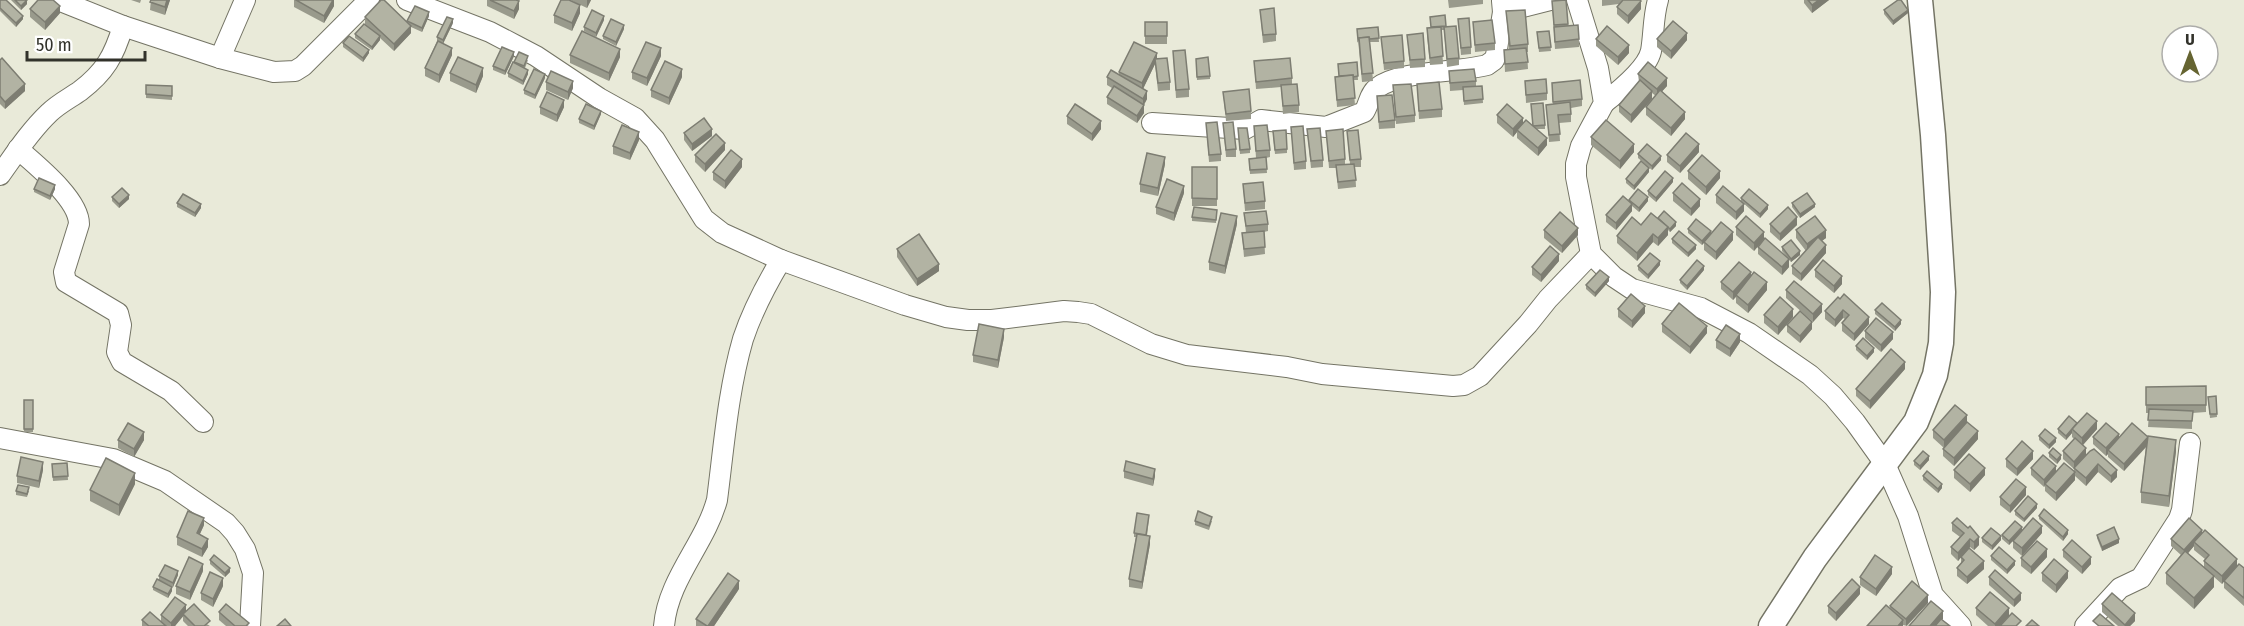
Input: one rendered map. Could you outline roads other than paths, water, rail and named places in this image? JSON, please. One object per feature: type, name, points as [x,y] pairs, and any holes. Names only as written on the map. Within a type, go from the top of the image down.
[{"type":"street","points":[[58,0],[123,26],[220,58],[274,72],[295,71],[303,66],[369,0]]},
{"type":"street","points":[[220,58],[245,0]]},
{"type":"street","points":[[407,0],[490,32],[536,56],[599,98],[635,118],[655,140],[704,219],[722,233],[781,260],[905,305],[946,317],[968,321],[992,321],[1064,311],[1078,312],[1091,314],[1151,344],[1187,356],[1287,367],[1322,374],[1453,386],[1464,385],[1480,376],[1548,299],[1591,255]]},
{"type":"street","points":[[1152,123],[1245,129],[1262,120],[1320,127],[1331,126],[1364,112],[1372,93],[1384,84],[1428,74],[1487,65],[1494,60],[1496,55],[1503,6],[1550,0]]},
{"type":"street","points":[[1577,0],[1598,68],[1604,103]]},
{"type":"street","points":[[1658,0],[1651,50],[1647,62],[1604,103],[1581,146],[1576,164],[1576,177],[1591,255],[1632,290],[1701,308],[1749,333],[1810,375],[1833,396],[1885,464],[1908,516],[1934,596],[1961,626]]},
{"type":"street","points":[[1771,626],[1815,558],[1916,422],[1935,375],[1941,343],[1943,292],[1933,135],[1920,0]]},
{"type":"street","points":[[0,175],[18,149],[49,113],[104,69],[116,50],[123,26]]},
{"type":"street","points":[[18,149],[58,187],[76,209],[80,218],[64,272],[66,282],[118,313],[121,325],[117,352],[122,362],[171,391],[203,422]]},
{"type":"street","points":[[664,626],[670,596],[713,514],[732,392],[744,338],[781,260]]},
{"type":"street","points":[[0,438],[112,459],[165,481],[226,523],[245,549],[253,573],[250,626]]},
{"type":"street","points":[[2085,626],[2120,588],[2141,578],[2179,519],[2190,443]]}]
